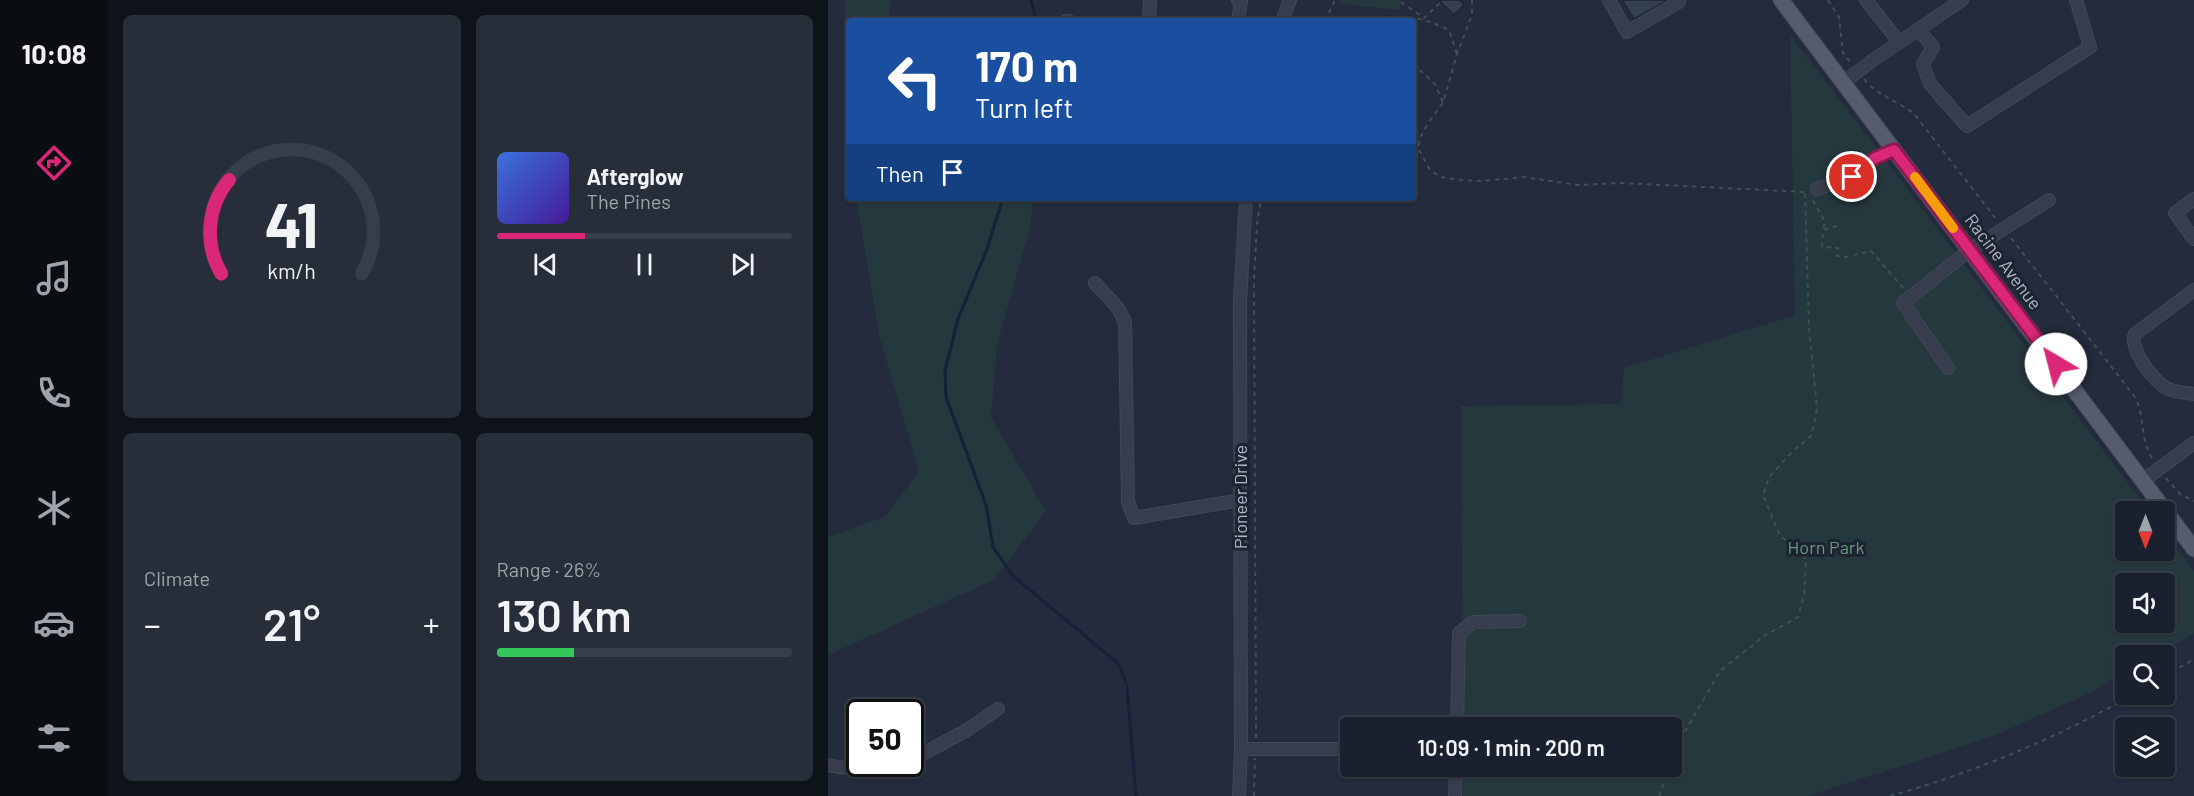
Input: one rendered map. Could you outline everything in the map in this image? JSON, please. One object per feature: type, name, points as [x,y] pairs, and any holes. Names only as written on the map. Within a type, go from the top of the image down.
[{"type":"main road","name":"Racine Avenue","points":[[1780,0],[2194,549]]},
{"type":"street","points":[[1149,18],[1150,0]]},
{"type":"street","points":[[1238,0],[1241,1],[1238,18]]},
{"type":"street","points":[[1283,18],[1290,0]]},
{"type":"street","points":[[1609,0],[1627,32],[1679,2],[1678,0]]},
{"type":"street","points":[[1866,0],[1899,42]]},
{"type":"street","points":[[1844,83],[1899,42],[1962,0]]},
{"type":"street","points":[[1918,29],[1933,47],[1923,64],[1930,84],[1967,126],[2090,46],[2076,0]]},
{"type":"street","points":[[1810,191],[1852,177],[1875,158],[1894,150]]},
{"type":"street","points":[[1948,368],[1903,303],[1970,250],[2049,200]]},
{"type":"street","points":[[2194,200],[2175,213],[2194,239]]},
{"type":"street","name":"Pioneer Drive","points":[[1239,796],[1241,748],[1240,302],[1246,201]]},
{"type":"street","points":[[1095,283],[1118,308],[1125,322],[1128,502],[1134,518],[1241,500]]},
{"type":"street","points":[[2194,290],[2135,334],[2133,344],[2149,371],[2160,384],[2166,388],[2194,394]]},
{"type":"street","points":[[2144,480],[2194,443]]},
{"type":"street","points":[[1457,717],[1459,633],[1473,622],[1520,621]]},
{"type":"street","points":[[924,753],[967,730],[998,709]]},
{"type":"street","points":[[1241,748],[1340,749]]},
{"type":"street","points":[[828,765],[846,768]]},
{"type":"street","points":[[1455,796],[1456,777]]},
{"type":"path","points":[[1327,18],[1335,0]]},
{"type":"path","points":[[1472,0],[1472,15],[1457,54],[1443,103],[1421,136],[1419,148],[1430,170],[1441,177],[1481,181],[1524,177],[1577,185],[1621,183],[1810,191]]},
{"type":"path","points":[[1828,0],[1839,17],[1843,53]]},
{"type":"path","points":[[1401,2],[1424,18],[1449,30],[1457,54]]},
{"type":"path","points":[[1392,18],[1424,18],[1440,2]]},
{"type":"path","points":[[1416,67],[1435,84],[1443,103]]},
{"type":"path","points":[[1868,84],[1873,90],[1904,105],[1915,115],[2135,397],[2140,408],[2143,441],[2149,454]]},
{"type":"path","points":[[1810,191],[1825,222],[1822,247],[1838,248],[1837,256],[1845,257],[1871,251],[1910,297]]},
{"type":"path","points":[[1682,738],[1720,671],[1764,636],[1798,617],[1804,596],[1806,560],[1792,544],[1780,536],[1763,495],[1769,477],[1792,451],[1812,435],[1816,408],[1808,317],[1810,191]]},
{"type":"path","points":[[1256,744],[1254,279],[1261,201]]},
{"type":"path","points":[[1823,230],[1837,226]]},
{"type":"path","points":[[2166,478],[2180,494],[2194,501]]},
{"type":"path","points":[[2175,670],[2194,659]]},
{"type":"path","points":[[1890,796],[2017,752],[2115,705]]},
{"type":"path","points":[[1254,796],[1256,756]]},
{"type":"path","points":[[1659,796],[1667,777]]},
{"type":"green space","points":[[845,0],[892,0],[889,18],[846,18],[846,136]]},
{"type":"green space","points":[[1342,0],[1402,0],[1400,10],[1341,4]]},
{"type":"green space","name":"Horn Park","points":[[1790,35],[2142,501],[2115,501],[2115,561],[2175,561],[2175,545],[2194,571],[2194,634],[2175,645],[2115,645],[2115,679],[2090,693],[1991,737],[1808,796],[1463,796],[1463,777],[1682,777],[1682,717],[1463,717],[1461,406],[1621,404],[1624,368],[1795,315]]},
{"type":"green space","points":[[857,201],[1033,201],[1031,224],[997,345],[991,417],[1046,511],[994,580],[828,655],[828,537],[886,516],[919,471],[880,339]]},
{"type":"building","points":[[1439,0],[1460,0],[1464,5],[1454,15]]},
{"type":"building","points":[[1622,0],[1665,0],[1666,1],[1634,19]]},
{"type":"waterway","points":[[1031,0],[1035,16]]},
{"type":"waterway","points":[[1002,201],[987,249],[958,319],[945,371],[946,397],[986,505],[993,547],[1013,576],[1119,664],[1127,685],[1136,796]]},
{"type":"slow traffic","points":[[1915,177],[1953,228]]},
{"type":"route","points":[[1852,177],[1875,158],[1894,150],[2056,364]]}]
